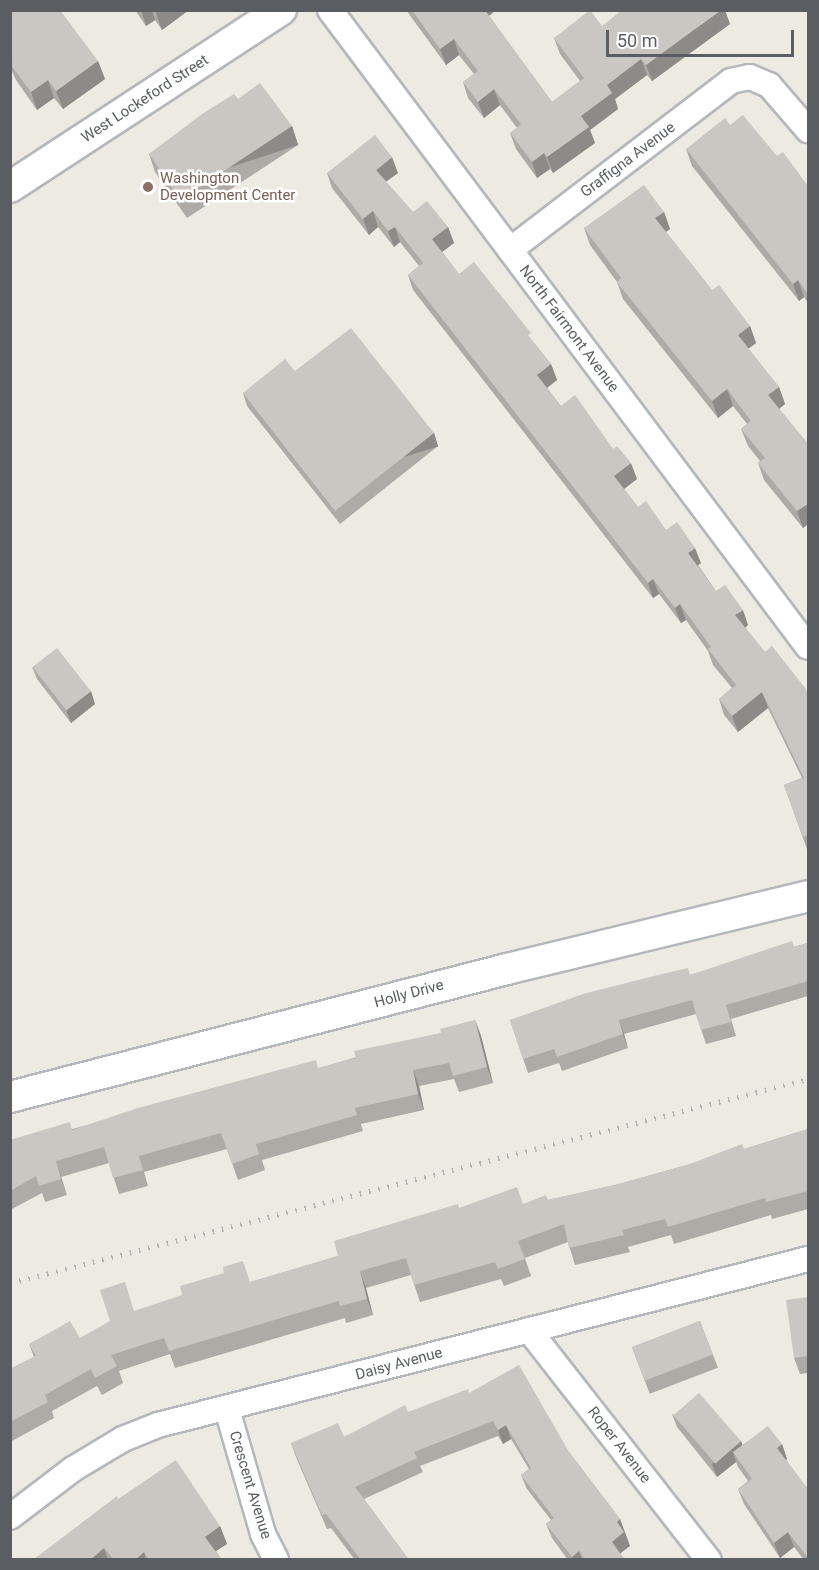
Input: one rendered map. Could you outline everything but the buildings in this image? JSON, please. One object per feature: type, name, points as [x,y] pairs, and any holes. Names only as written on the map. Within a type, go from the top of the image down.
[{"type":"street","name":"North Fairmont Avenue","points":[[330,10],[808,647]]},
{"type":"street","name":"West Lockeford Street","points":[[13,181],[276,12]]},
{"type":"street","name":"Graffigna Avenue","points":[[510,250],[731,81],[750,77],[769,85],[808,130]]},
{"type":"street","name":"Holly Drive","points":[[10,1097],[507,969],[808,896]]},
{"type":"street","name":"Daisy Avenue","points":[[10,1517],[73,1469],[123,1439],[158,1425],[808,1259]]},
{"type":"street","name":"Roper Avenue","points":[[529,1330],[709,1560]]},
{"type":"street","name":"Crescent Avenue","points":[[227,1409],[263,1534],[276,1560]]},
{"type":"railway","points":[[10,1283],[808,1079]]},
{"type":"place","name":"Washington Development Center","points":[[148,187]]}]
